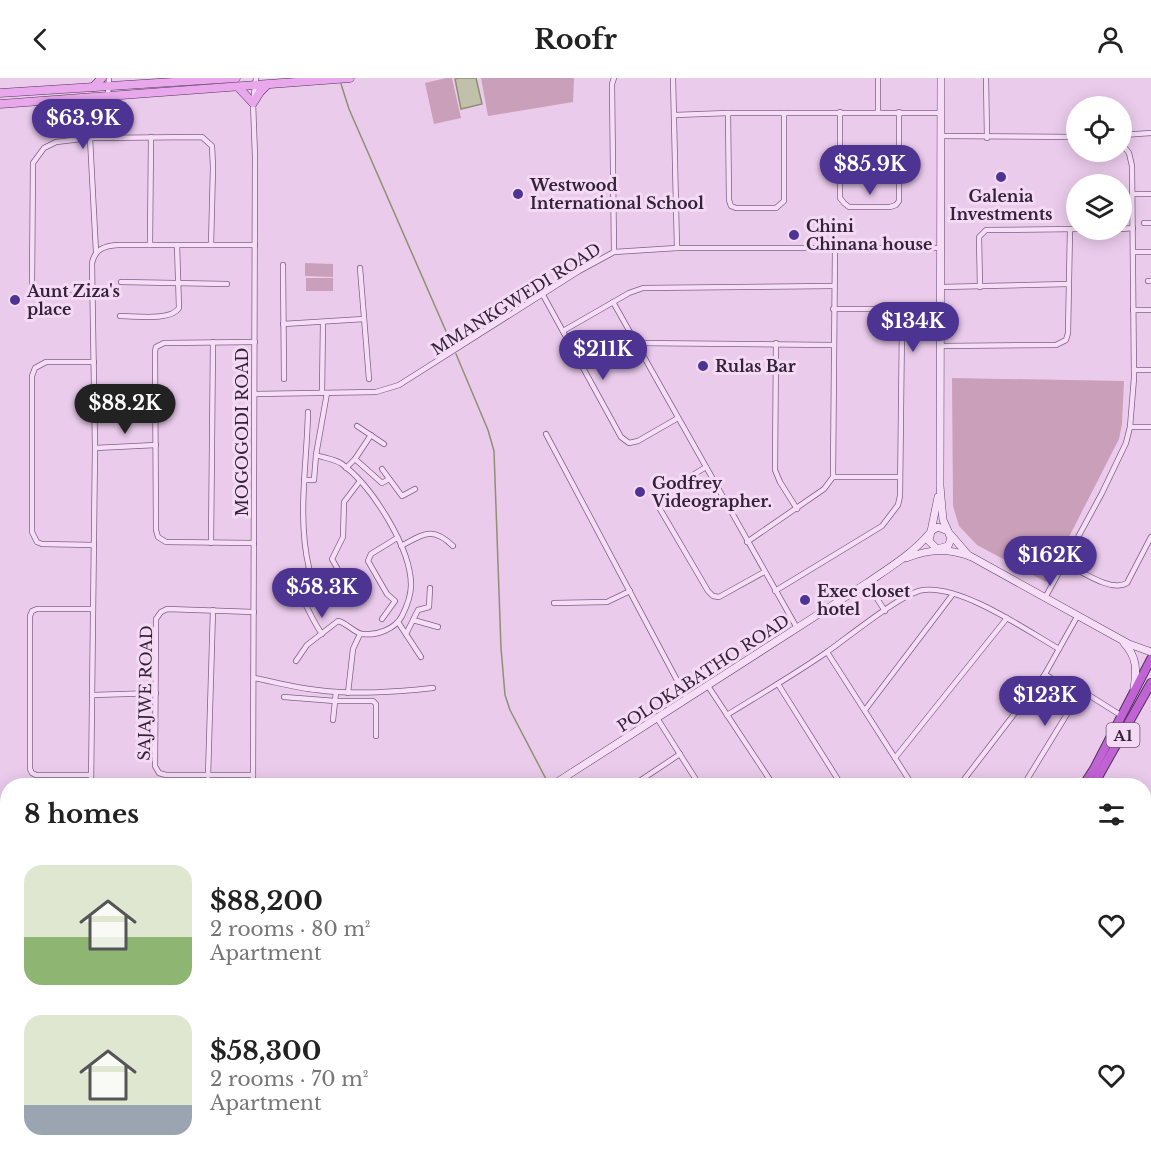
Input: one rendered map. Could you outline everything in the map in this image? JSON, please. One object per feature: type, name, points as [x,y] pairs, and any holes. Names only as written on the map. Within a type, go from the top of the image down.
[{"type":"highway","name":"A1","points":[[1087,778],[1151,659]]},
{"type":"highway","name":"A1","points":[[1098,778],[1151,683]]},
{"type":"main road","points":[[93,87],[102,78]]},
{"type":"main road","points":[[114,78],[121,86]]},
{"type":"main road","points":[[0,110],[4,103],[109,87],[237,82],[268,84],[350,78]]},
{"type":"main road","points":[[2,92],[237,82]]},
{"type":"main road","points":[[237,82],[253,103],[268,84]]},
{"type":"street","points":[[614,78],[612,84],[614,252]]},
{"type":"street","points":[[673,78],[677,248]]},
{"type":"street","points":[[878,78],[878,112]]},
{"type":"street","points":[[898,561],[926,551],[941,549],[950,543],[950,533],[943,520],[940,486],[941,78]]},
{"type":"street","points":[[986,78],[987,138]]},
{"type":"street","name":"MOGOGODI ROAD","points":[[253,775],[255,156],[253,103],[256,82]]},
{"type":"street","points":[[840,112],[840,198],[849,207],[891,207],[896,206],[899,201],[899,112]]},
{"type":"street","points":[[728,113],[729,200],[731,206],[736,208],[776,208],[784,201],[784,113]]},
{"type":"street","points":[[675,115],[941,113]]},
{"type":"street","points":[[1132,135],[1151,134]]},
{"type":"street","points":[[942,136],[1066,137]]},
{"type":"street","points":[[150,244],[151,137]]},
{"type":"street","points":[[94,296],[40,295],[34,292],[32,285],[33,163],[36,156],[51,144],[90,138],[202,137],[212,146],[211,245]]},
{"type":"street","points":[[90,138],[96,252],[92,263],[95,448],[91,775],[36,775],[30,769],[30,616],[37,609],[93,609]]},
{"type":"street","points":[[1045,598],[1126,443],[1130,426],[1134,370],[1131,162]]},
{"type":"street","points":[[1133,194],[1151,194]]},
{"type":"street","points":[[1144,223],[1151,223]]},
{"type":"street","points":[[980,287],[979,237],[986,230],[1066,230]]},
{"type":"street","points":[[941,346],[1056,345],[1066,340],[1070,240]]},
{"type":"street","points":[[96,252],[102,247],[118,245],[255,245]]},
{"type":"street","points":[[120,316],[173,315],[179,308],[177,245]]},
{"type":"street","name":"MMANKGWEDI ROAD","points":[[255,394],[376,392],[399,386],[579,271],[614,252],[677,248],[940,248]]},
{"type":"street","points":[[747,542],[797,510],[824,489],[833,477],[832,345],[835,248]]},
{"type":"street","points":[[1133,252],[1151,252]]},
{"type":"street","points":[[283,265],[284,379]]},
{"type":"street","points":[[360,268],[369,379]]},
{"type":"street","points":[[122,282],[226,284]]},
{"type":"street","points":[[941,287],[1069,284]]},
{"type":"street","points":[[563,331],[613,302],[643,288],[833,286]]},
{"type":"street","points":[[543,295],[621,437],[629,442],[638,441],[678,418]]},
{"type":"street","points":[[613,302],[796,628]]},
{"type":"street","points":[[775,591],[882,526],[898,506],[902,324],[898,313],[891,309],[833,309]]},
{"type":"street","points":[[1133,310],[1151,310]]},
{"type":"street","points":[[283,324],[364,319]]},
{"type":"street","points":[[304,480],[314,480],[325,393],[323,322]]},
{"type":"street","points":[[211,543],[213,342]]},
{"type":"street","points":[[254,543],[166,542],[158,537],[156,530],[156,347],[164,343],[255,342]]},
{"type":"street","points":[[636,343],[832,345]]},
{"type":"street","points":[[776,344],[775,470],[797,510]]},
{"type":"street","points":[[94,362],[46,362],[35,368],[32,376],[32,532],[37,542],[42,544],[94,545]]},
{"type":"street","points":[[1134,370],[1151,370]]},
{"type":"street","points":[[295,585],[309,568],[304,480],[308,412]]},
{"type":"street","points":[[357,426],[384,444]]},
{"type":"street","points":[[1130,426],[1151,427]]},
{"type":"street","points":[[546,434],[687,699]]},
{"type":"street","points":[[346,468],[371,435]]},
{"type":"street","points":[[95,448],[156,445]]},
{"type":"street","points":[[296,661],[307,645],[338,621],[360,634],[379,632],[398,622],[406,608],[411,584],[401,546],[380,506],[340,463],[316,456]]},
{"type":"street","points":[[355,459],[382,483],[389,478]]},
{"type":"street","points":[[706,467],[656,498],[657,504],[713,597],[719,597],[764,572]]},
{"type":"street","points":[[382,469],[402,496],[415,489]]},
{"type":"street","points":[[833,477],[900,477]]},
{"type":"street","points":[[348,597],[339,582],[341,575],[332,559],[343,537],[344,502],[360,482]]},
{"type":"street","points":[[940,486],[930,532],[931,545],[970,556],[1118,638],[1141,650],[1151,652]]},
{"type":"street","points":[[898,561],[921,543],[930,532],[942,527],[970,556]]},
{"type":"street","points":[[401,546],[433,533],[441,535],[453,546]]},
{"type":"street","points":[[1064,562],[1112,586],[1121,587],[1127,583],[1151,537]]},
{"type":"street","points":[[382,619],[395,601],[387,594],[368,561],[371,554],[397,538]]},
{"type":"street","name":"POLOKABATHO ROAD","points":[[563,778],[898,561]]},
{"type":"street","points":[[867,583],[885,611]]},
{"type":"street","points":[[406,634],[418,610],[429,607],[430,588]]},
{"type":"street","points":[[727,715],[827,652],[885,611],[923,590],[965,597],[1059,649]]},
{"type":"street","points":[[554,603],[607,602],[630,591]]},
{"type":"street","points":[[299,593],[309,609],[310,618],[322,634]]},
{"type":"street","points":[[865,710],[953,594]]},
{"type":"street","name":"SAJAJWE ROAD","points":[[253,775],[166,775],[159,773],[155,766],[156,620],[161,612],[167,609],[254,612]]},
{"type":"street","points":[[208,776],[213,610]]},
{"type":"street","points":[[964,778],[1045,674],[1078,615]]},
{"type":"street","points":[[895,758],[1006,618]]},
{"type":"street","points":[[413,620],[438,627]]},
{"type":"street","points":[[398,622],[421,657]]},
{"type":"street","points":[[348,693],[352,649],[360,634]]},
{"type":"street","points":[[1118,638],[1130,649],[1136,663],[1137,670],[1132,697]]},
{"type":"street","points":[[827,652],[908,778]]},
{"type":"street","points":[[1045,674],[1075,695],[1087,694],[1122,716]]},
{"type":"street","points":[[254,678],[316,690],[348,693],[433,688]]},
{"type":"street","points":[[778,684],[837,778]]},
{"type":"street","points":[[708,686],[769,778]]},
{"type":"street","points":[[1141,703],[1151,689]]},
{"type":"street","points":[[333,720],[336,692]]},
{"type":"street","points":[[93,695],[156,693]]},
{"type":"street","points":[[1028,778],[1075,701],[1075,695]]},
{"type":"street","points":[[284,697],[373,701],[376,704],[375,736]]},
{"type":"street","points":[[657,718],[695,778]]},
{"type":"street","points":[[644,778],[680,754]]},
{"type":"shaded area","points":[[452,78],[461,118],[434,124],[425,83]]},
{"type":"shaded area","points":[[476,78],[482,104],[461,109],[455,79]]},
{"type":"shaded area","points":[[481,78],[574,78],[573,102],[488,116]]},
{"type":"shaded area","points":[[305,263],[333,264],[333,277],[305,276]]},
{"type":"shaded area","points":[[306,278],[333,278],[333,291],[306,291]]},
{"type":"shaded area","points":[[952,378],[1124,381],[1119,439],[1046,582],[977,545],[959,526],[953,506]]},
{"type":"waterway","points":[[341,84],[349,109],[452,345]]},
{"type":"waterway","points":[[456,354],[488,430],[494,451],[501,648],[505,695],[510,710],[545,778]]},
{"type":"place","name":"Galenia Investments","points":[[1001,177]]},
{"type":"place","name":"Westwood International School","points":[[518,194]]},
{"type":"place","name":"Chini Chinana house","points":[[794,235]]},
{"type":"place","name":"Aunt Ziza's place","points":[[15,300]]},
{"type":"place","name":"Rulas Bar","points":[[703,366]]},
{"type":"place","name":"Godfrey Videographer.","points":[[640,492]]},
{"type":"place","name":"Exec closet hotel","points":[[805,600]]}]
